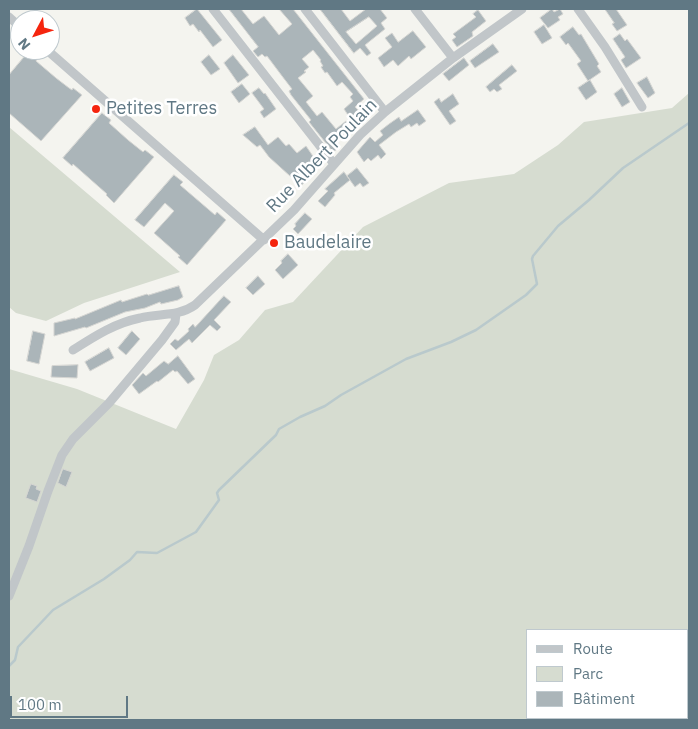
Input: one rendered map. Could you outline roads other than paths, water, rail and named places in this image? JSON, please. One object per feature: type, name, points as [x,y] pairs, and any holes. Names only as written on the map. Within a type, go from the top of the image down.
[{"type":"street","points":[[213,9],[334,164]]},
{"type":"street","points":[[305,9],[385,112]]},
{"type":"street","points":[[415,9],[453,58]]},
{"type":"street","name":"Rue Albert Poulain","points":[[176,314],[187,311],[264,240],[318,185],[334,164],[360,136],[385,112],[453,58],[522,9]]},
{"type":"street","points":[[578,9],[605,47],[642,106]]},
{"type":"street","points":[[58,60],[264,240]]},
{"type":"street","points":[[9,596],[30,546],[62,455],[73,439],[110,403],[162,340],[175,322],[176,314],[141,318],[121,323],[103,331],[74,350]]},
{"type":"waterway","points":[[9,666],[15,660],[18,647],[53,610],[104,579],[130,560],[137,552],[157,553],[196,532],[219,500],[217,493],[219,490],[276,435],[279,429],[325,406],[406,359],[451,342],[476,330],[526,295],[537,284],[533,256],[558,226],[623,168],[689,123]]},
{"type":"place","name":"Petites Terres","points":[[96,109]]},
{"type":"place","name":"Baudelaire","points":[[274,243]]}]
